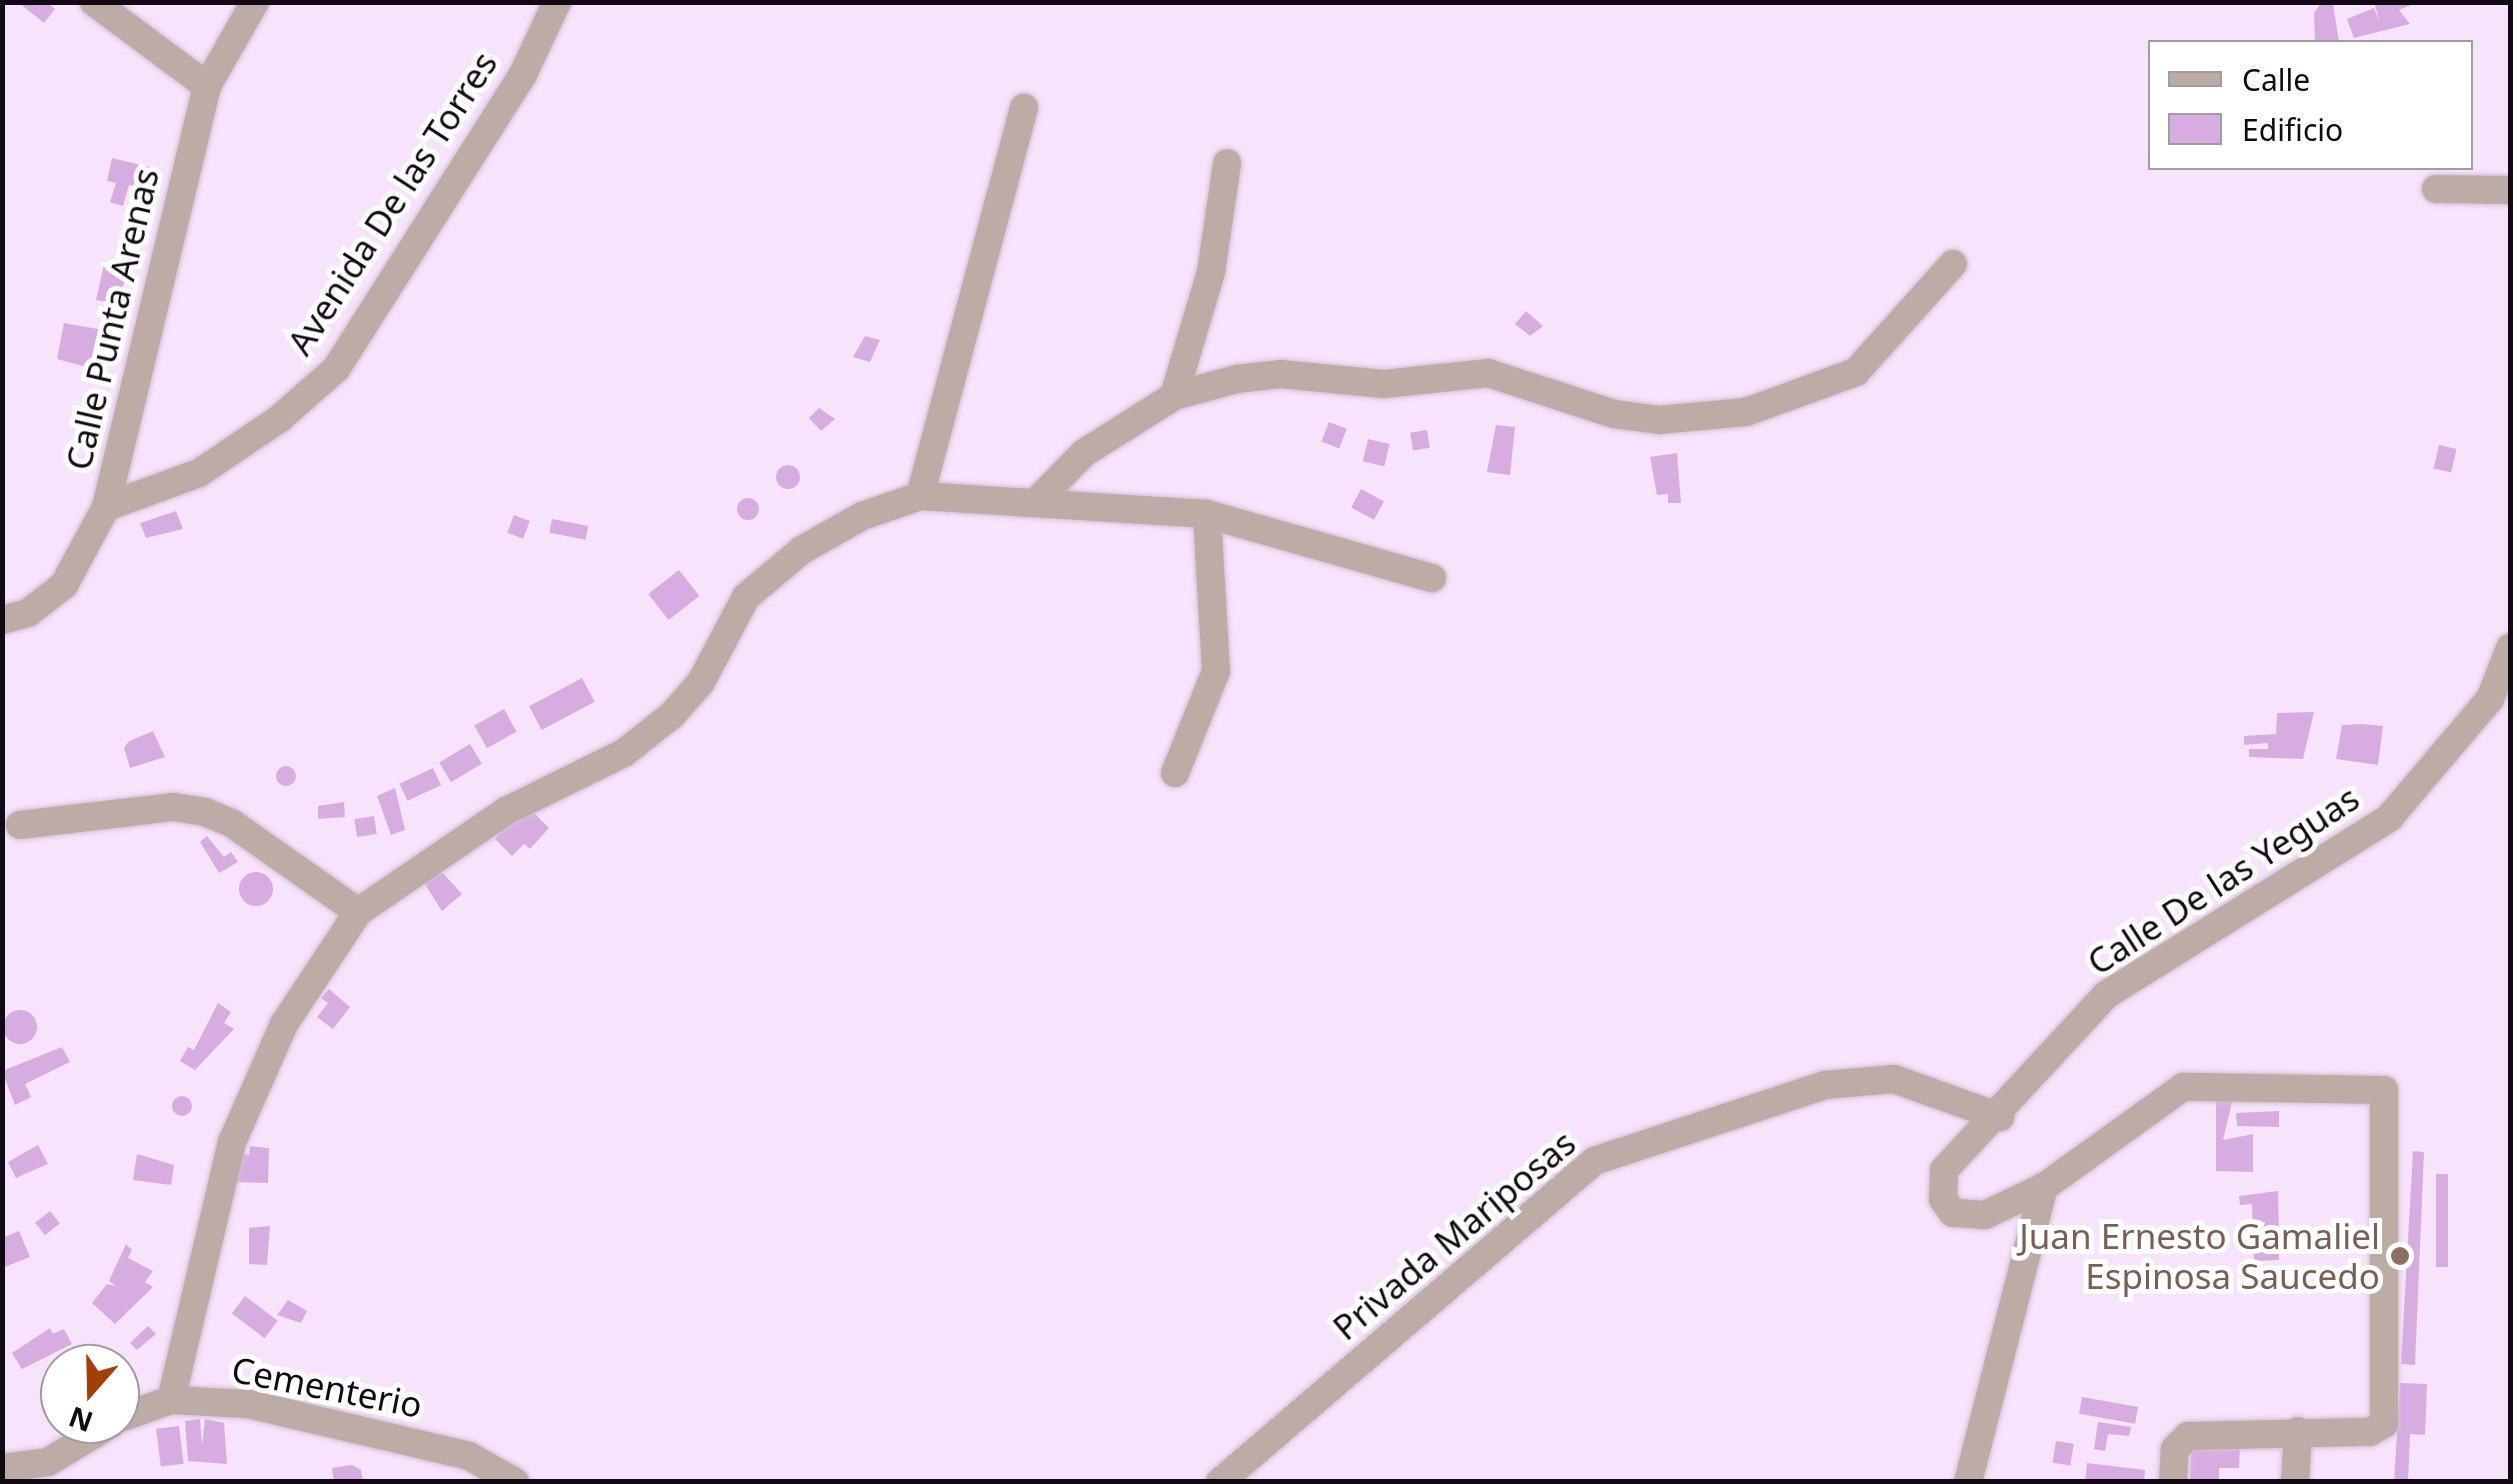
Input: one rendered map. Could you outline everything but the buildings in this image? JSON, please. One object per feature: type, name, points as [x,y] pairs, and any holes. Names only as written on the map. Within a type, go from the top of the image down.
[{"type":"street","points":[[94,2],[207,86]]},
{"type":"street","name":"Calle Punta Arenas","points":[[2,620],[28,612],[64,585],[106,507],[207,86],[255,2]]},
{"type":"street","name":"Avenida De las Torres","points":[[106,507],[199,473],[279,419],[336,369],[523,74],[557,2]]},
{"type":"street","points":[[920,496],[1024,108]]},
{"type":"street","points":[[1174,396],[1211,272],[1226,164]]},
{"type":"street","points":[[2436,189],[2510,190]]},
{"type":"street","points":[[1035,503],[1084,453],[1174,396],[1280,374],[1384,384],[1488,373],[1614,414],[1713,418],[1817,390],[1856,372],[1954,264]]},
{"type":"street","points":[[170,1400],[232,1142],[284,1024],[358,912],[506,811],[624,753],[701,682],[746,596],[802,550],[862,516],[920,496],[1207,514],[1432,578]]},
{"type":"street","points":[[1174,773],[1216,671],[1207,514]]},
{"type":"street","name":"Calle De las Yeguas","points":[[2044,1188],[1985,1215],[1953,1213],[1943,1198],[1944,1170],[2000,1118],[2106,995],[2390,818],[2490,699],[2510,648]]},
{"type":"street","points":[[20,825],[174,807],[206,812],[234,824],[358,912]]},
{"type":"street","name":"Privada Mariposas","points":[[1220,1482],[1594,1161],[1825,1086],[1894,1080],[2000,1118]]},
{"type":"street","points":[[1968,1482],[2044,1188],[2184,1087],[2384,1090],[2384,1424],[2370,1432],[2188,1436],[2175,1449],[2172,1482]]},
{"type":"street","name":"Cementerio","points":[[140,1411],[170,1400],[248,1404],[469,1456],[515,1482]]},
{"type":"street","points":[[2296,1482],[2298,1432]]},
{"type":"street","points":[[2,1468],[48,1462],[78,1444]]},
{"type":"place","name":"Juan Ernesto Gamaliel Espinosa Saucedo","points":[[2400,1256]]}]
